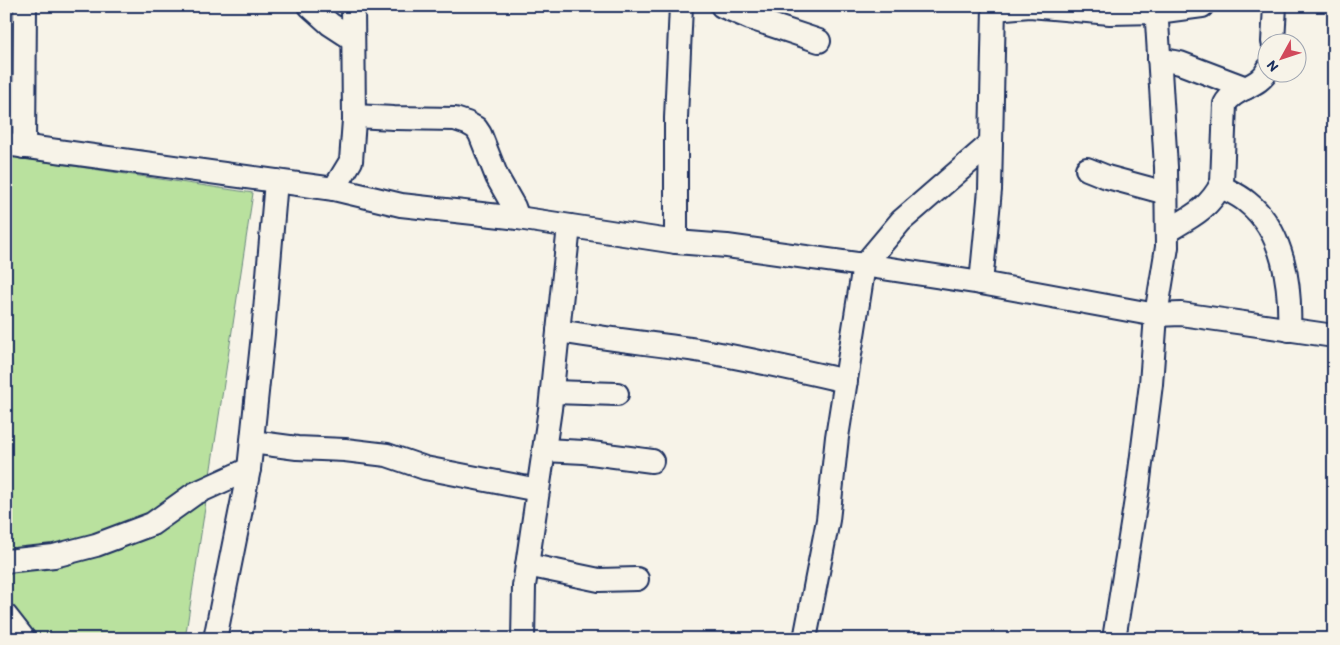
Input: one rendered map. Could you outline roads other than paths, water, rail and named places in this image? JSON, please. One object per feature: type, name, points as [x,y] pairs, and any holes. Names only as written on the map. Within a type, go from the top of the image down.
[{"type":"street","points":[[310,6],[330,24],[353,39]]},
{"type":"street","points":[[334,189],[351,161],[354,116],[353,6]]},
{"type":"street","points":[[676,242],[676,118],[681,6]]},
{"type":"street","points":[[722,6],[750,18],[819,41]]},
{"type":"street","points":[[981,283],[990,190],[994,8],[1030,6],[1110,13],[1123,10],[1202,6]]},
{"type":"street","points":[[1274,32],[1275,6]]},
{"type":"street","points":[[19,8],[15,146],[334,189],[400,205],[518,218],[676,242],[727,246],[864,265],[981,283],[1156,314],[1181,314],[1334,336]]},
{"type":"street","points":[[1114,639],[1138,487],[1151,384],[1156,314],[1167,247],[1160,59],[1156,9]]},
{"type":"street","points":[[1160,59],[1188,65],[1246,88]]},
{"type":"street","points":[[1167,231],[1200,212],[1210,202],[1222,183],[1225,104],[1228,98],[1258,81]]},
{"type":"street","points":[[354,116],[455,119],[476,128],[518,218]]},
{"type":"street","points":[[806,639],[828,520],[846,380],[864,265],[901,221],[991,143]]},
{"type":"street","points":[[1087,169],[1107,177],[1166,193]]},
{"type":"street","points":[[231,639],[217,628],[249,469],[276,181]]},
{"type":"street","points":[[1220,186],[1247,202],[1266,222],[1275,240],[1282,258],[1287,281],[1290,307],[1289,330]]},
{"type":"street","points":[[523,639],[524,586],[552,392],[569,226]]},
{"type":"street","points":[[558,331],[612,340],[691,349],[846,380]]},
{"type":"street","points":[[552,392],[617,394]]},
{"type":"street","points":[[252,442],[298,448],[345,450],[387,455],[425,468],[538,490]]},
{"type":"street","points":[[544,450],[584,452],[652,462]]},
{"type":"street","points":[[6,561],[54,556],[96,545],[143,528],[152,524],[194,494],[249,469]]},
{"type":"street","points":[[527,565],[599,580],[637,580]]},
{"type":"street","points":[[6,616],[24,639]]}]
